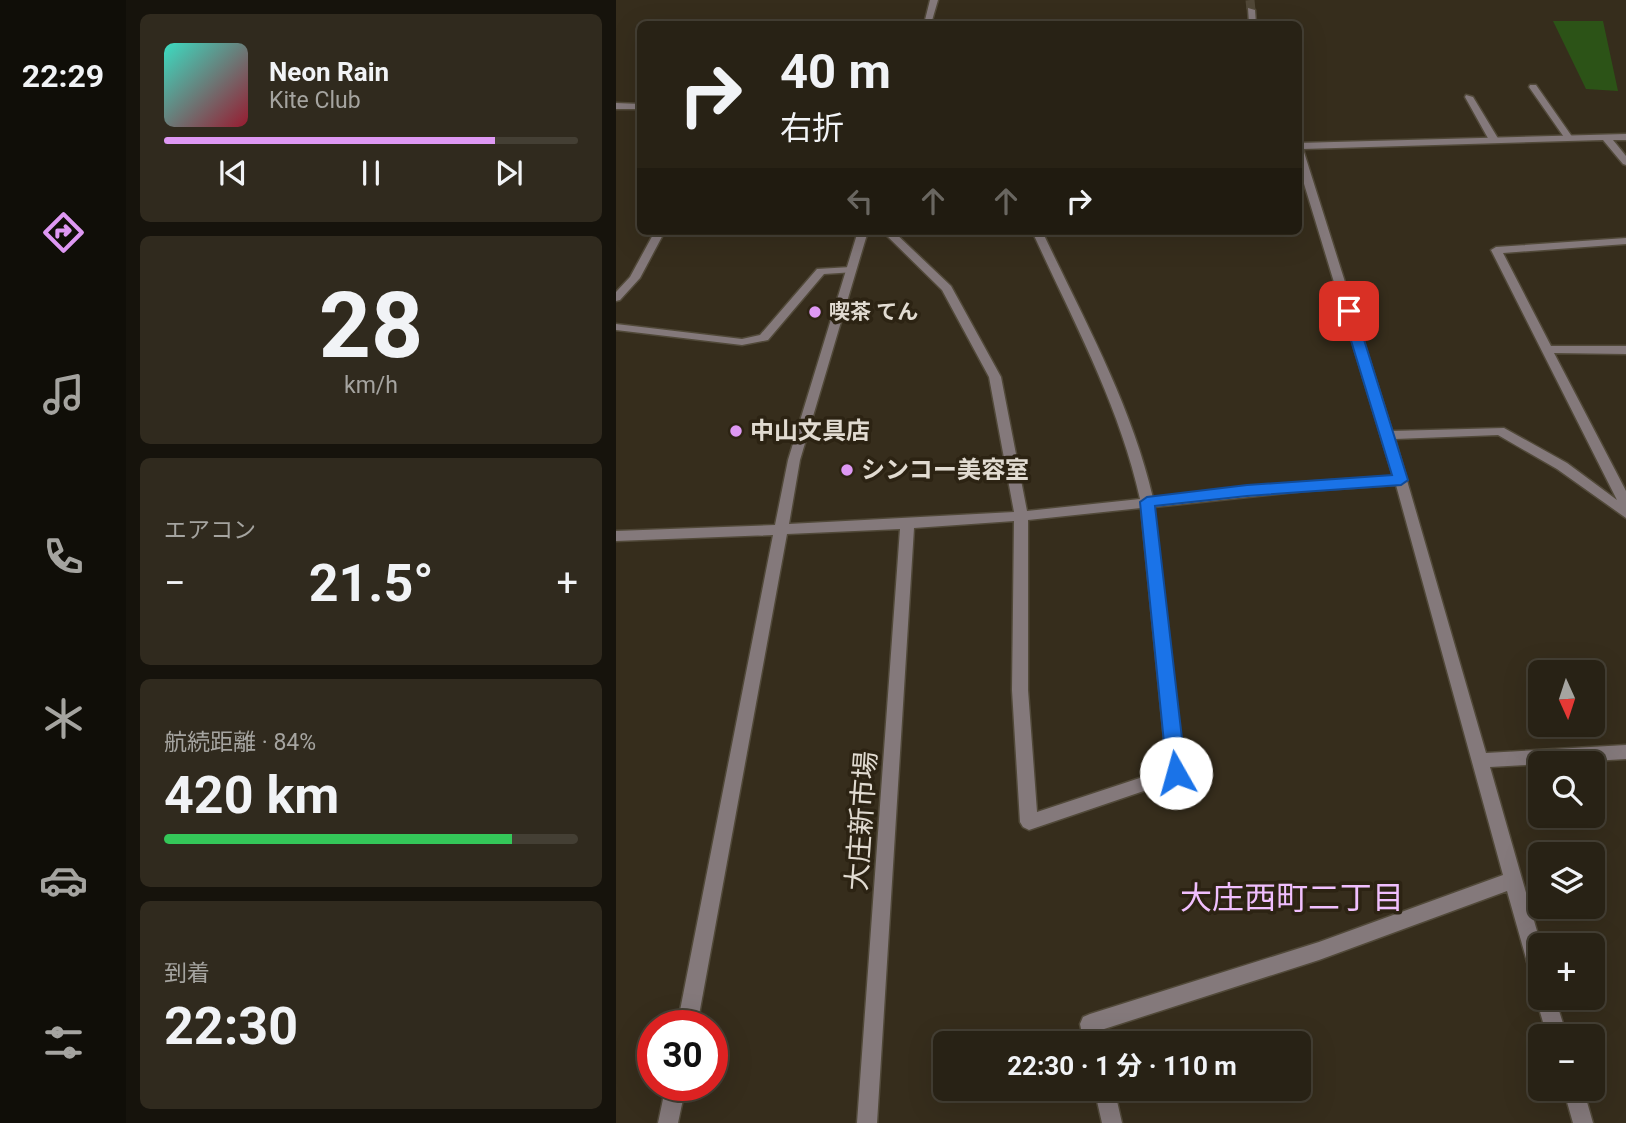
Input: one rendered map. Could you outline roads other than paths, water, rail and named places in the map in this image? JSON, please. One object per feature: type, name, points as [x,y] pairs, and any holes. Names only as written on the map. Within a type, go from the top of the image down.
[{"type":"street","points":[[928,21],[934,0]]},
{"type":"street","points":[[1251,10],[1253,21]]},
{"type":"street","points":[[1533,87],[1569,138]]},
{"type":"street","points":[[1469,97],[1494,140]]},
{"type":"street","points":[[616,106],[637,107]]},
{"type":"street","points":[[1302,147],[1626,137]]},
{"type":"street","points":[[1606,138],[1626,162]]},
{"type":"street","points":[[1302,160],[1401,480],[1528,933]]},
{"type":"street","points":[[616,298],[635,278],[658,235]]},
{"type":"street","points":[[690,1010],[801,434],[862,235]]},
{"type":"street","points":[[891,235],[947,288],[995,377],[1021,515],[1020,690],[1029,821],[1176,773],[1147,502],[1137,457],[1117,401],[1039,235]]},
{"type":"street","points":[[1626,241],[1496,250],[1626,505]]},
{"type":"street","points":[[616,327],[742,342],[764,338],[821,271],[851,270]]},
{"type":"street","points":[[1548,349],[1626,350]]},
{"type":"street","points":[[1387,435],[1500,431],[1562,466],[1626,513]]},
{"type":"street","points":[[616,536],[907,524],[1021,515],[1247,490],[1401,480]]},
{"type":"street","name":"大庄新市場","points":[[867,1123],[907,524]]},
{"type":"street","points":[[1480,760],[1626,752]]},
{"type":"street","points":[[1091,1031],[1090,1024],[1319,951],[1513,880]]},
{"type":"street","points":[[668,1123],[673,1101]]},
{"type":"street","points":[[1107,1101],[1112,1123]]},
{"type":"street","points":[[1577,1101],[1583,1123]]},
{"type":"tunnel","points":[[1250,0],[1251,10]]},
{"type":"place","name":"喫茶 てん","points":[[815,312]]},
{"type":"place","name":"中山文具店","points":[[736,431]]},
{"type":"place","name":"シンコー美容室","points":[[847,470]]},
{"type":"district","name":"大庄西町二丁目","points":[[1292,898]]}]
